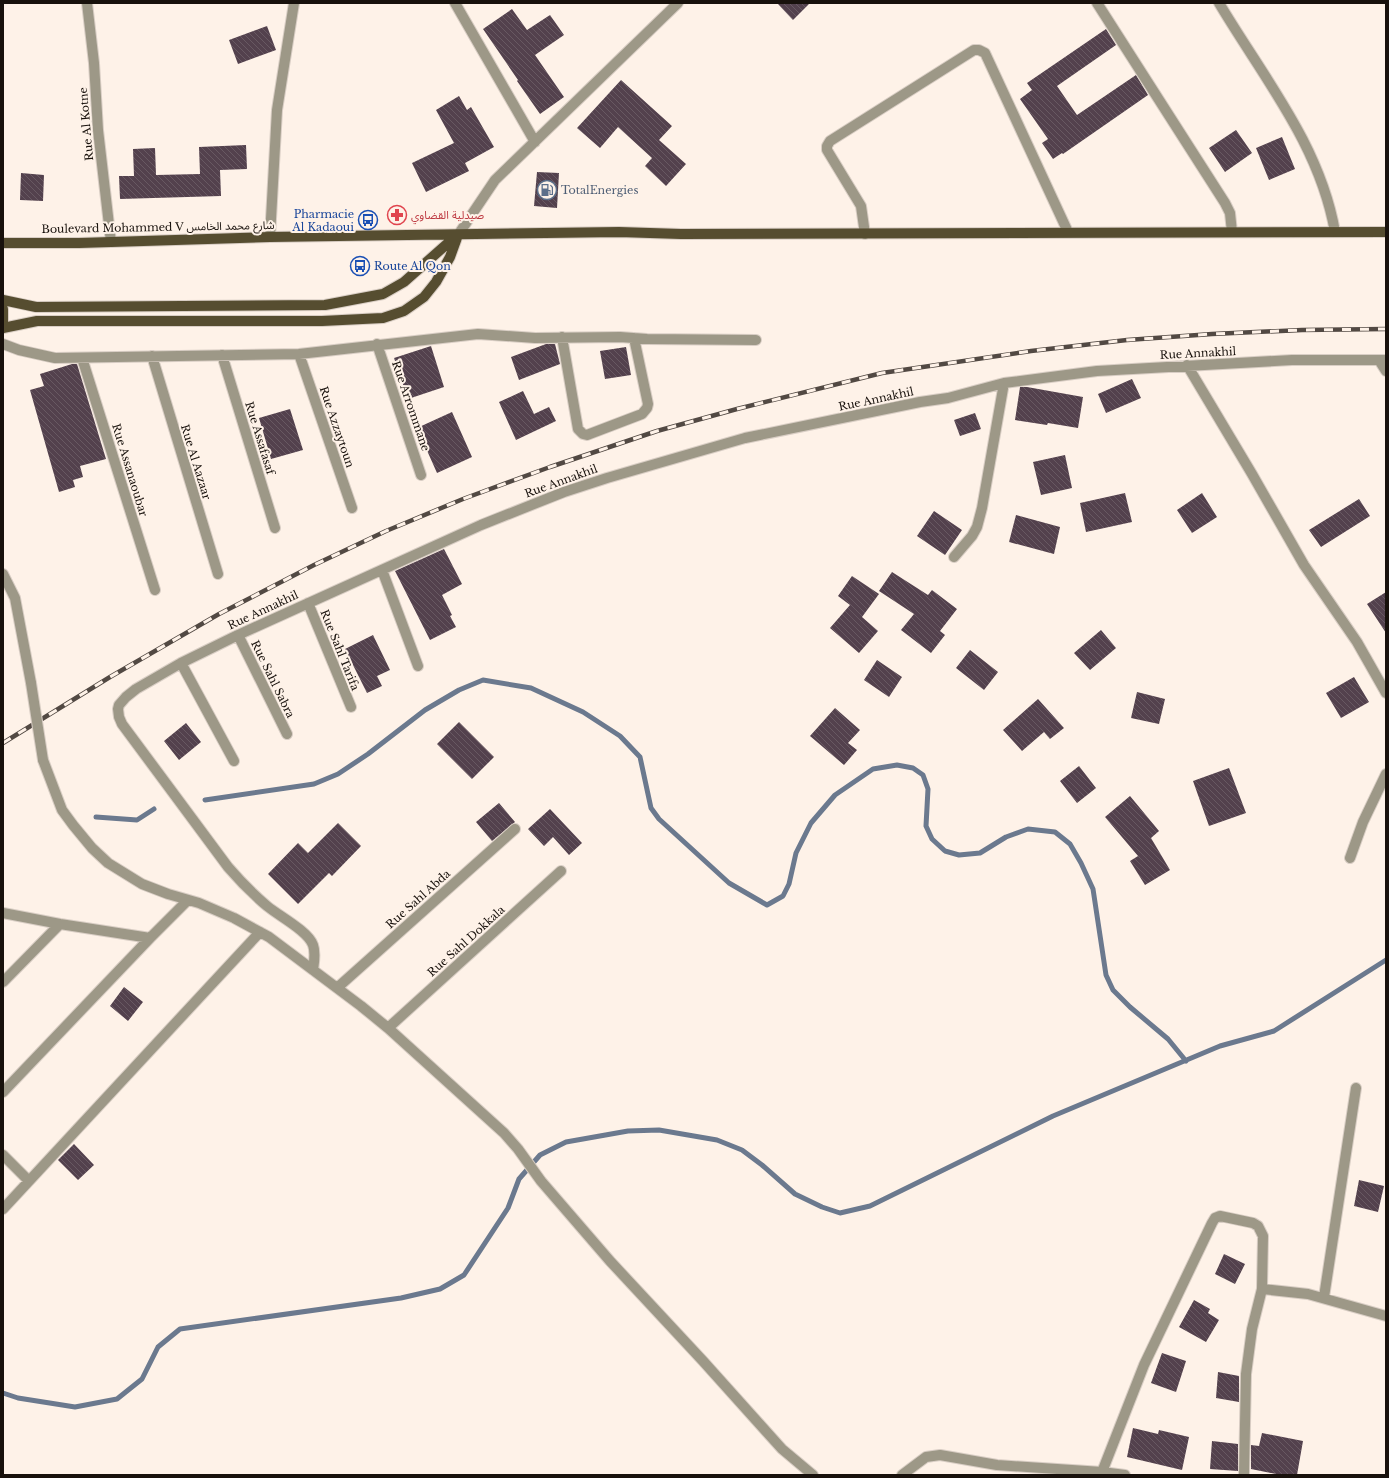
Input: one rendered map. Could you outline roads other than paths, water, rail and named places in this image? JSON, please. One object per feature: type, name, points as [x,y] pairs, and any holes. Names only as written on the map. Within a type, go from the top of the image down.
[{"type":"main road","name":"Boulevard Mohammed V شارع محمد الخامس","points":[[3,242],[111,242],[270,237],[619,232],[681,234],[1386,232]]},
{"type":"main road","points":[[3,300],[36,307],[325,305],[383,294],[404,282],[458,235]]},
{"type":"main road","points":[[3,328],[38,321],[322,321],[382,318],[404,311],[424,296],[439,276],[450,257],[458,235]]},
{"type":"main road","points":[[3,309],[3,324]]},
{"type":"street","name":"Rue Al Kotne","points":[[87,3],[94,62],[98,130],[111,242]]},
{"type":"street","points":[[270,237],[277,110],[294,3]]},
{"type":"street","points":[[455,3],[534,142]]},
{"type":"street","points":[[458,235],[495,180],[677,3]]},
{"type":"street","points":[[1097,3],[1225,203],[1230,213],[1232,232]]},
{"type":"street","points":[[1219,3],[1243,43],[1284,104],[1308,148],[1322,182],[1332,215],[1335,232]]},
{"type":"street","points":[[865,234],[861,206],[827,150],[827,146],[830,141],[974,50],[979,50],[984,53],[1068,232]]},
{"type":"street","points":[[3,344],[19,350],[56,358],[82,358],[299,354],[377,344],[478,334],[535,338],[562,337],[756,340]]},
{"type":"street","points":[[562,337],[578,429],[583,434],[587,435],[642,414],[647,408],[648,404],[634,338]]},
{"type":"street","name":"Rue Arrommane","points":[[377,344],[421,475]]},
{"type":"street","name":"Rue Azzaytoun","points":[[299,354],[352,508]]},
{"type":"street","name":"Rue Assafasaf","points":[[222,355],[275,528]]},
{"type":"street","name":"Rue Al Aazaar","points":[[152,356],[218,574]]},
{"type":"street","name":"Rue Assanaoubar","points":[[82,358],[155,590]]},
{"type":"street","name":"Rue Annakhil","points":[[313,970],[315,956],[314,946],[305,933],[268,906],[247,888],[228,867],[118,718],[119,705],[126,696],[136,689],[181,663],[238,635],[481,525],[564,492],[615,475],[746,438],[920,402],[948,398],[1004,382],[1097,371],[1187,365],[1292,360],[1382,360]]},
{"type":"street","points":[[1382,360],[1386,371]]},
{"type":"street","points":[[1187,365],[1252,474],[1304,566],[1357,642],[1386,693]]},
{"type":"street","points":[[954,557],[972,536],[977,527],[982,508],[1004,382]]},
{"type":"street","points":[[382,570],[418,666]]},
{"type":"street","points":[[3,574],[15,598],[31,683],[43,760],[62,810],[72,825],[92,848],[117,869],[142,884],[234,918],[269,937],[388,1028],[504,1133],[518,1149],[541,1181],[610,1261],[703,1361],[777,1444],[813,1475]]},
{"type":"street","name":"Rue Sahl Tarifa","points":[[308,603],[351,707]]},
{"type":"street","name":"Rue Sahl Sabra","points":[[238,635],[287,734]]},
{"type":"street","points":[[181,663],[234,761]]},
{"type":"street","points":[[1350,858],[1363,822],[1386,774]]},
{"type":"street","name":"Rue Sahl Abda","points":[[337,988],[515,829]]},
{"type":"street","name":"Rue Sahl Dokkala","points":[[388,1028],[561,871]]},
{"type":"street","points":[[3,1092],[188,900]]},
{"type":"street","points":[[3,912],[60,924],[150,938]]},
{"type":"street","points":[[3,982],[60,924]]},
{"type":"street","points":[[3,1209],[260,932]]},
{"type":"street","points":[[1324,1297],[1356,1088]]},
{"type":"street","points":[[3,1155],[29,1181]]},
{"type":"street","points":[[1102,1472],[1144,1365],[1215,1218],[1220,1216],[1253,1223],[1261,1230],[1263,1236],[1262,1289],[1252,1329],[1246,1374],[1244,1475]]},
{"type":"street","points":[[1262,1289],[1296,1292],[1324,1297],[1386,1316]]},
{"type":"street","points":[[902,1475],[926,1457],[940,1455],[997,1465],[1125,1475]]},
{"type":"waterway","points":[[205,800],[314,784],[338,774],[368,754],[425,710],[459,690],[483,680],[531,688],[583,712],[620,736],[640,757],[651,808],[659,819],[729,883],[767,905],[783,896],[789,884],[796,853],[811,823],[835,795],[873,769],[897,765],[913,768],[923,775],[928,789],[926,826],[932,839],[945,851],[959,855],[980,853],[1006,837],[1028,829],[1055,832],[1070,844],[1093,889],[1106,975],[1113,990],[1130,1007],[1168,1039],[1186,1061]]},
{"type":"waterway","points":[[96,817],[137,820],[154,809]]},
{"type":"waterway","points":[[3,1393],[18,1398],[75,1407],[117,1399],[142,1379],[158,1347],[180,1329],[401,1298],[440,1289],[464,1275],[508,1208],[519,1179],[540,1155],[566,1142],[628,1131],[659,1130],[717,1140],[742,1150],[762,1165],[795,1194],[822,1207],[840,1213],[870,1206],[1053,1116],[1220,1046],[1274,1031],[1386,960]]},
{"type":"railway","points":[[3,743],[110,677],[219,614],[314,565],[386,531],[463,499],[550,467],[657,431],[737,409],[882,373],[1031,351],[1127,340],[1212,334],[1302,330],[1386,329]]},
{"type":"place","name":"TotalEnergies","points":[[547,190]]},
{"type":"place","name":"صيدلية القضاوي","points":[[397,215]]},
{"type":"place","name":"Pharmacie Al Kadaoui","points":[[368,220]]},
{"type":"place","name":"Route Al Qon","points":[[360,266]]}]
